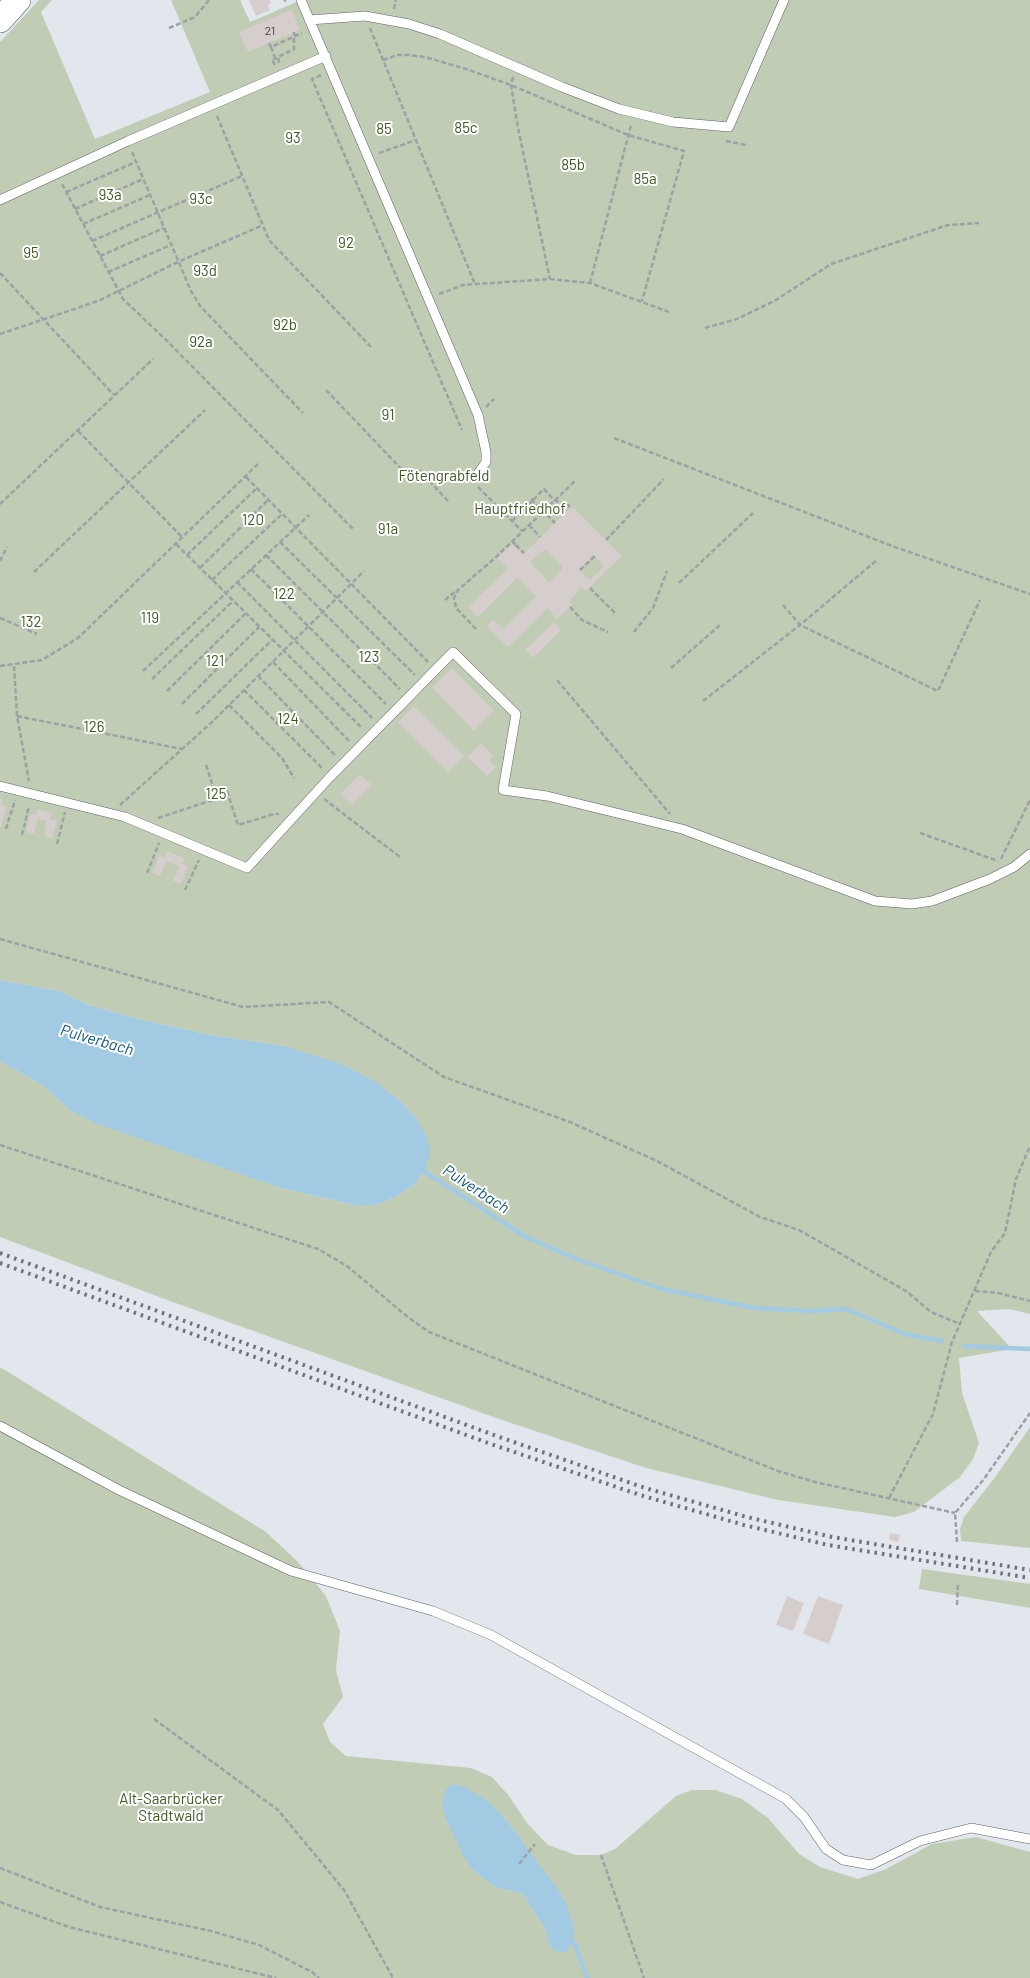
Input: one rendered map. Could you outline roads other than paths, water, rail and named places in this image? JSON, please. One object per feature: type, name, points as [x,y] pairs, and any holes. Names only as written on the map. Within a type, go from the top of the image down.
[{"type":"main road","points":[[0,20],[18,0]]},
{"type":"lane","points":[[301,0],[333,70],[480,423],[486,452],[486,462],[474,478]]},
{"type":"lane","points":[[311,24],[365,16],[409,24],[515,65],[593,100],[673,122],[729,127],[784,0]]},
{"type":"lane","points":[[0,200],[128,141],[326,56]]},
{"type":"lane","points":[[0,786],[31,796],[111,812],[142,823],[247,868],[315,792],[453,652],[516,714],[504,790],[547,796],[682,829],[875,902],[912,904],[932,901],[963,891],[1014,867],[1030,854]]},
{"type":"lane","points":[[0,1426],[119,1490],[291,1571],[433,1611],[491,1635],[786,1799],[804,1817],[826,1849],[842,1860],[871,1866],[920,1841],[970,1828],[1030,1839]]},
{"type":"water","points":[[0,980],[59,991],[86,1004],[130,1017],[205,1034],[284,1046],[341,1064],[376,1082],[399,1100],[417,1119],[427,1138],[430,1153],[424,1170],[416,1183],[395,1197],[375,1205],[354,1205],[278,1187],[95,1123],[71,1111],[42,1085],[0,1061]]},
{"type":"water","points":[[452,1784],[464,1787],[488,1801],[507,1821],[555,1885],[565,1901],[574,1928],[574,1942],[566,1952],[554,1951],[548,1941],[546,1930],[523,1894],[493,1886],[472,1869],[465,1859],[446,1820],[442,1802],[446,1789]]},
{"type":"waterway","name":"Pulverbach","points":[[419,1168],[524,1236],[576,1259],[662,1289],[754,1308],[812,1311],[846,1309],[905,1334],[942,1341]]},
{"type":"waterway","name":"Pulverbach","points":[[963,1346],[1030,1349]]},
{"type":"waterway","points":[[574,1942],[587,1978]]},
{"type":"railway","points":[[0,1253],[491,1434],[645,1488],[747,1517],[832,1537],[1030,1570]]},
{"type":"railway","points":[[0,1263],[488,1443],[640,1495],[744,1525],[828,1545],[1030,1578]]},
{"type":"park label","name":"85c","points":[[466,128]]},
{"type":"park label","name":"85","points":[[384,129]]},
{"type":"park label","name":"93","points":[[293,138]]},
{"type":"park label","name":"85b","points":[[573,165]]},
{"type":"park label","name":"85a","points":[[645,179]]},
{"type":"park label","name":"93a","points":[[110,195]]},
{"type":"park label","name":"93c","points":[[201,199]]},
{"type":"park label","name":"92","points":[[346,243]]},
{"type":"park label","name":"95","points":[[31,253]]},
{"type":"park label","name":"93d","points":[[205,271]]},
{"type":"park label","name":"92b","points":[[285,325]]},
{"type":"park label","name":"92a","points":[[201,342]]},
{"type":"park label","name":"91","points":[[388,415]]},
{"type":"park label","name":"Fötengrabfeld","points":[[444,476]]},
{"type":"park label","name":"Hauptfriedhof","points":[[520,509]]},
{"type":"park label","name":"120","points":[[253,520]]},
{"type":"park label","name":"91a","points":[[388,529]]},
{"type":"park label","name":"122","points":[[284,594]]},
{"type":"park label","name":"119","points":[[150,618]]},
{"type":"park label","name":"132","points":[[31,622]]},
{"type":"park label","name":"123","points":[[369,657]]},
{"type":"park label","name":"121","points":[[215,661]]},
{"type":"park label","name":"124","points":[[288,719]]},
{"type":"park label","name":"126","points":[[94,727]]},
{"type":"park label","name":"125","points":[[216,794]]},
{"type":"park label","name":"Alt-Saarbrücker Stadtwald","points":[[171,1808]]}]
